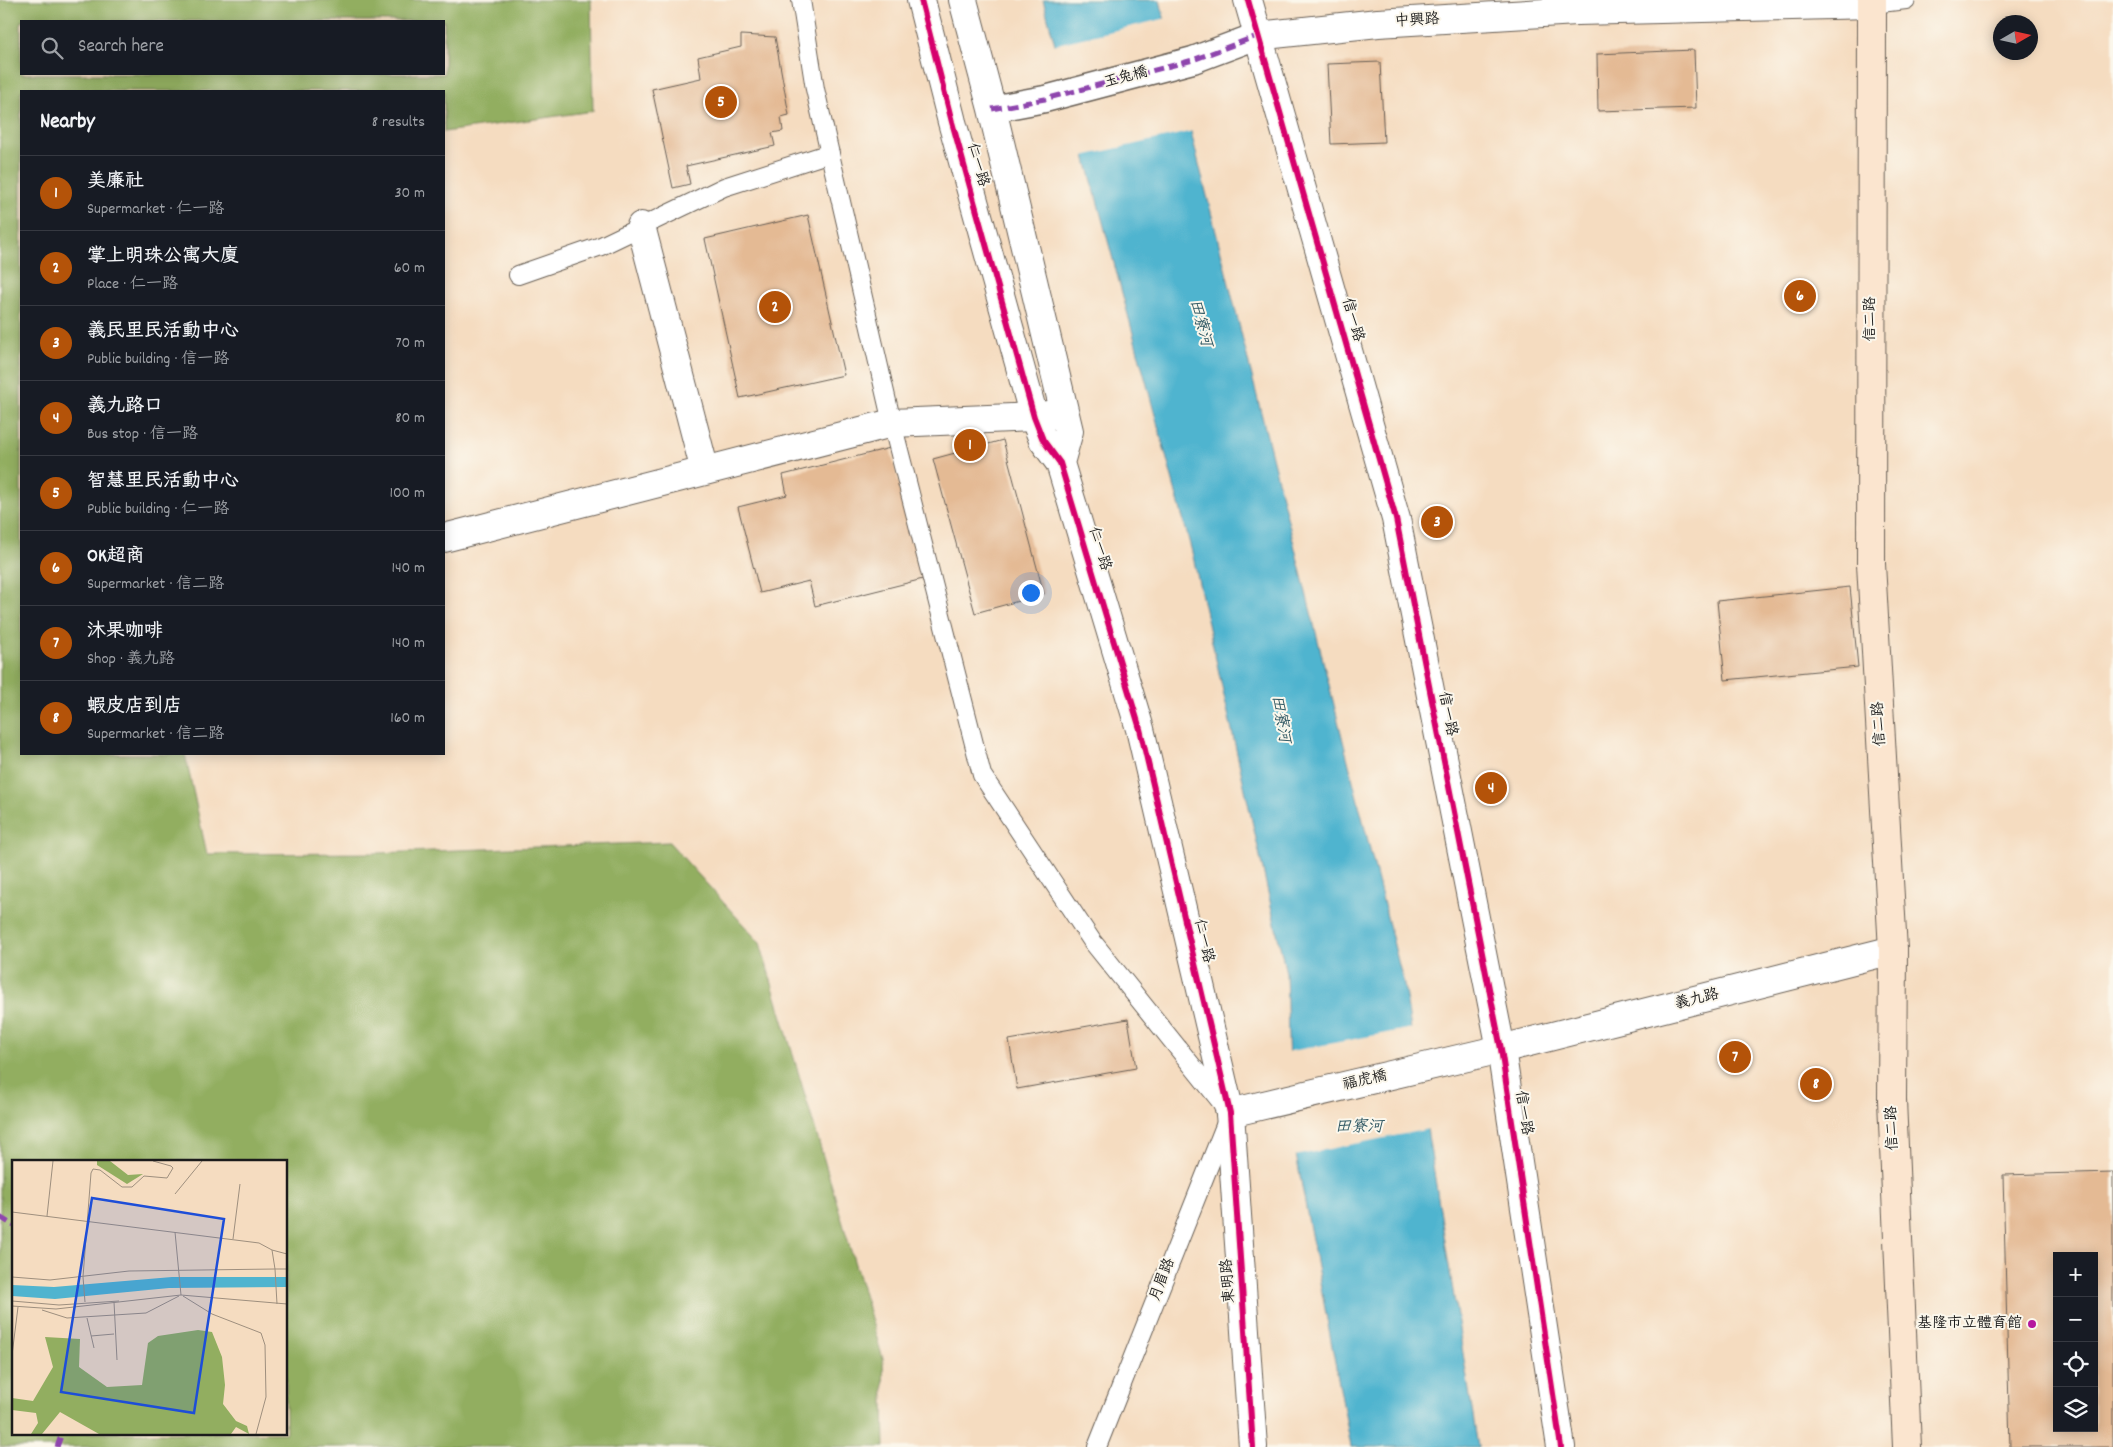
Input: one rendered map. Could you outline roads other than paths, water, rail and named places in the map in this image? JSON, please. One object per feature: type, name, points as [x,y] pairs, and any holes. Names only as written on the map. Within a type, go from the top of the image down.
[{"type":"main road","name":"信二路","points":[[1872,2],[1871,564],[1893,950],[1892,1100],[1907,1447]]},
{"type":"street","name":"仁一路","points":[[921,0],[952,122],[1034,417],[1043,440],[1060,463],[1140,729],[1230,1113]]},
{"type":"street","name":"仁一路","points":[[963,0],[992,109],[1069,431],[1060,463]]},
{"type":"street","name":"信一路","points":[[1248,0],[1396,519],[1501,1049],[1561,1447]]},
{"type":"street","name":"中興路","points":[[1257,36],[1378,23],[1577,11],[1872,2]]},
{"type":"street","name":"玉兔橋","points":[[992,109],[1045,99],[1193,60],[1257,36]]},
{"type":"street","points":[[641,226],[705,471]]},
{"type":"street","points":[[445,538],[892,423],[1034,417],[1064,413]]},
{"type":"street","name":"義九路","points":[[1501,1049],[1893,950]]},
{"type":"street","name":"福虎橋","points":[[1230,1113],[1501,1049]]},
{"type":"street","name":"東明路","points":[[1230,1113],[1253,1447]]},
{"type":"lane","points":[[801,0],[816,90],[892,423],[982,775],[1092,941],[1230,1113]]},
{"type":"lane","name":"中興路","points":[[1872,2],[1906,0]]},
{"type":"lane","points":[[518,275],[601,246],[724,187],[830,153]]},
{"type":"lane","name":"月眉路","points":[[1097,1447],[1230,1113]]},
{"type":"water","name":"田寮河","points":[[1043,0],[1160,0],[1192,136],[1404,985],[1478,1447],[1351,1447],[1291,1128],[1286,973],[1192,552]]},
{"type":"place","name":"智慧里民活動中心","points":[[721,102]]},
{"type":"place","name":"OK超商","points":[[1800,296]]},
{"type":"place","name":"掌上明珠公寓大廈","points":[[775,307]]},
{"type":"place","name":"美廉社","points":[[970,445]]},
{"type":"place","name":"義民里民活動中心","points":[[1437,522]]},
{"type":"place","name":"義九路口","points":[[1491,788]]},
{"type":"place","name":"沐果咖啡","points":[[1735,1057]]},
{"type":"place","name":"蝦皮店到店","points":[[1816,1084]]},
{"type":"place","name":"基隆市立體育館","points":[[2032,1324]]}]
